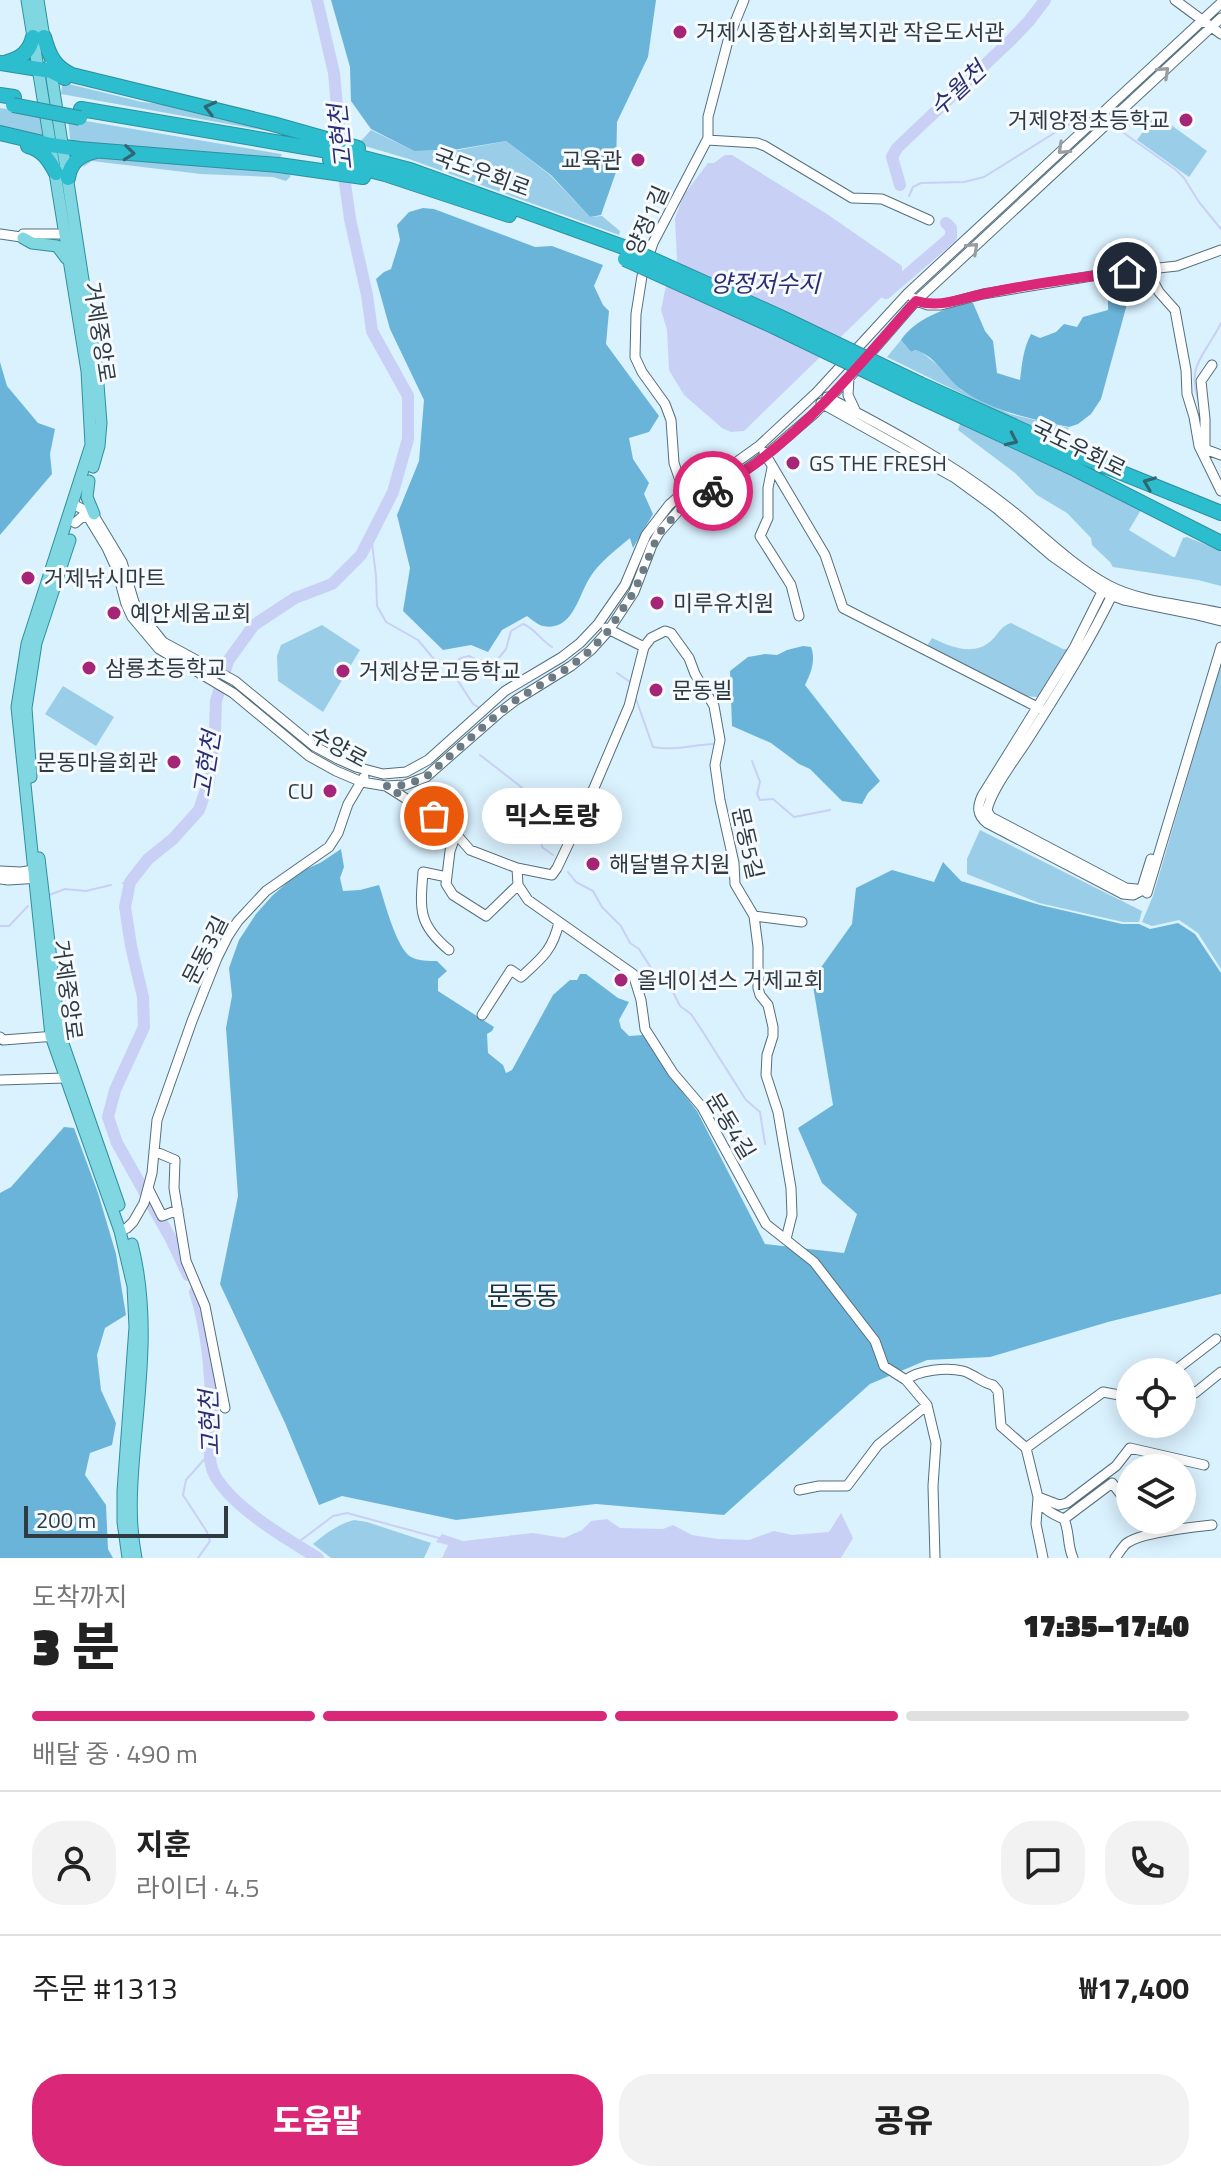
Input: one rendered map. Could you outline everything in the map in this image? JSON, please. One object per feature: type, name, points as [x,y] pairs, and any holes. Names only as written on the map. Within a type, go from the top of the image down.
[{"type":"highway","points":[[2,63],[22,56],[38,37],[51,60],[67,73],[381,155],[410,176]]},
{"type":"highway","points":[[2,63],[45,70],[69,80],[136,96],[168,98]]},
{"type":"highway","points":[[7,100],[410,176]]},
{"type":"highway","points":[[0,133],[101,150],[352,155],[410,176]]},
{"type":"highway","points":[[0,139],[36,148],[62,176],[80,156],[101,150]]},
{"type":"highway","name":"국도우회로","points":[[410,176],[627,254],[778,316],[1221,543]]},
{"type":"highway","name":"국도우회로","points":[[918,390],[1221,513]]},
{"type":"main road","name":"거제중앙로","points":[[27,0],[45,70],[70,236],[97,371],[101,423],[99,446],[89,481],[78,503],[27,644],[17,707],[31,875],[55,1036],[140,1277],[142,1360],[130,1510],[136,1558]]},
{"type":"main road","name":"거제중앙로","points":[[38,0],[38,37]]},
{"type":"main road","name":"거제중앙로","points":[[55,1036],[31,875],[26,708],[36,643],[75,523],[91,445],[92,425],[87,371],[69,261],[70,236],[62,213],[62,176]]},
{"type":"main road","points":[[23,238],[32,243],[57,246],[69,261]]},
{"type":"main road","points":[[89,481],[87,497],[92,516]]},
{"type":"main road","name":"거제중앙로","points":[[123,1230],[133,1286],[135,1327],[123,1491],[128,1558]]},
{"type":"street","name":"양정1길","points":[[686,496],[674,463],[671,420],[665,404],[635,357],[634,337],[642,276],[653,243],[707,140],[708,117],[729,37],[744,0]]},
{"type":"street","points":[[1175,0],[1221,34]]},
{"type":"street","points":[[686,496],[759,446],[814,395],[908,293],[1207,24],[1221,3]]},
{"type":"street","points":[[1207,24],[1221,18]]},
{"type":"street","name":"수양로","points":[[78,503],[92,516],[122,562],[134,602],[163,642],[235,681],[314,746],[338,759],[383,774],[406,772],[420,766],[505,691],[580,643],[598,624],[625,585],[646,535],[669,505],[686,496],[728,483],[829,404],[916,301],[1207,24]]},
{"type":"street","points":[[707,140],[757,143],[852,198],[882,199],[929,220]]},
{"type":"street","points":[[45,235],[57,229],[62,213]]},
{"type":"street","points":[[0,232],[70,236]]},
{"type":"street","points":[[0,232],[23,238],[70,236]]},
{"type":"street","points":[[908,293],[916,301],[941,305],[998,291],[1177,266],[1221,250]]},
{"type":"street","points":[[1147,270],[1159,292],[1175,310],[1186,370],[1187,394],[1202,447],[1221,491]]},
{"type":"street","points":[[1202,447],[1205,419],[1201,381],[1212,365]]},
{"type":"street","points":[[849,378],[848,395],[856,413]]},
{"type":"street","points":[[814,395],[955,478],[1087,582],[1152,600],[1221,613]]},
{"type":"street","points":[[829,404],[856,413],[959,472],[1001,501],[1124,600],[1221,621]]},
{"type":"street","points":[[759,446],[825,555],[843,608],[1042,710]]},
{"type":"street","points":[[1202,447],[1221,455]]},
{"type":"street","points":[[772,467],[768,518],[760,536],[786,576],[799,616]]},
{"type":"street","name":"수양로","points":[[92,516],[117,570],[132,617],[159,649],[233,693],[309,756],[362,782],[386,786],[405,785],[426,777],[499,713],[591,650],[609,630],[634,592],[659,533],[686,496]]},
{"type":"street","points":[[75,523],[83,516],[92,516]]},
{"type":"street","points":[[1087,582],[1094,592],[1096,607]]},
{"type":"street","points":[[1042,710],[1096,607],[1109,590]]},
{"type":"street","points":[[1109,590],[1042,710],[1026,725],[978,804],[980,818],[987,823],[1123,894],[1133,895],[1144,890]]},
{"type":"street","points":[[386,786],[449,826],[470,850],[517,868],[552,875],[585,809],[629,706],[644,647],[598,624]]},
{"type":"street","name":"문동5길","points":[[644,647],[651,638],[665,631],[671,633],[689,658],[714,706],[720,740],[715,765],[734,863],[735,884],[754,916],[758,988],[768,1005],[773,1027],[766,1075],[778,1112],[791,1188],[792,1215],[786,1239]]},
{"type":"street","points":[[1144,890],[1221,647]]},
{"type":"street","name":"문동3길","points":[[123,1230],[141,1209],[149,1190],[154,1134],[162,1103],[228,936],[266,891],[329,847],[367,770]]},
{"type":"street","points":[[456,834],[450,851],[446,884],[453,895],[486,916],[518,885],[517,868]]},
{"type":"street","points":[[1144,890],[1151,859]]},
{"type":"street","points":[[0,871],[31,875]]},
{"type":"street","points":[[447,877],[423,872],[421,909],[433,937],[449,950]]},
{"type":"street","points":[[0,879],[31,875]]},
{"type":"street","name":"문동4길","points":[[518,885],[528,900],[633,974],[645,1029],[673,1073],[702,1107],[766,1224],[814,1262],[875,1341],[884,1366],[906,1380],[927,1405],[936,1443],[933,1486],[935,1558]]},
{"type":"street","points":[[754,916],[802,922]]},
{"type":"street","points":[[482,1015],[511,970],[521,977],[555,941],[559,922]]},
{"type":"street","points":[[0,1037],[3,1040],[55,1036]]},
{"type":"street","points":[[0,1080],[69,1077]]},
{"type":"street","points":[[154,1151],[175,1160],[174,1188],[186,1261],[205,1306],[225,1408]]},
{"type":"street","points":[[149,1190],[162,1216],[178,1210]]},
{"type":"street","points":[[1191,1358],[1216,1339]]},
{"type":"street","points":[[906,1380],[913,1374],[933,1370],[964,1371],[993,1385],[998,1391],[1001,1426],[1026,1448],[1041,1505],[1064,1519],[1069,1530],[1067,1544],[1073,1558]]},
{"type":"street","points":[[1196,1392],[1221,1372]]},
{"type":"street","points":[[1026,1448],[1103,1392],[1116,1394]]},
{"type":"street","points":[[799,1490],[847,1486],[878,1445],[927,1405]]},
{"type":"street","points":[[1038,1497],[1059,1505],[1067,1503],[1116,1466],[1130,1448],[1204,1465]]},
{"type":"street","points":[[1064,1519],[1112,1483],[1116,1488]]},
{"type":"street","points":[[1038,1497],[1036,1524],[1043,1558]]},
{"type":"street","points":[[1115,1558],[1125,1544],[1136,1539],[1178,1528],[1212,1525]]},
{"type":"shaded area","points":[[331,0],[656,0],[648,57],[617,122],[616,172],[601,215],[590,217],[551,175],[506,141],[453,150],[414,151],[371,129],[351,101],[350,67]]},
{"type":"shaded area","points":[[69,84],[142,102],[178,106],[279,133],[61,94],[62,86]]},
{"type":"shaded area","points":[[0,108],[39,114],[43,138],[0,130]]},
{"type":"shaded area","points":[[1156,114],[1207,151],[1189,177],[1137,140]]},
{"type":"shaded area","points":[[68,118],[282,155],[80,144],[70,139]]},
{"type":"shaded area","points":[[371,130],[414,151],[453,151],[506,141],[550,175],[590,217],[602,216],[620,231],[619,235],[409,159],[358,144]]},
{"type":"shaded area","points":[[100,155],[284,169],[291,176],[286,181],[273,177],[201,174],[92,161],[83,167],[84,162]]},
{"type":"shaded area","points":[[434,209],[535,247],[552,246],[603,265],[594,286],[609,311],[606,344],[659,416],[649,432],[629,438],[633,459],[649,483],[644,494],[653,514],[633,548],[630,538],[602,562],[589,579],[573,612],[561,624],[543,626],[527,616],[502,630],[488,652],[471,645],[443,650],[403,611],[410,568],[397,515],[419,461],[424,400],[390,329],[376,279],[391,269],[400,240],[397,225],[409,212]]},
{"type":"shaded area","points":[[1127,277],[1127,304],[1101,399],[1091,414],[1069,427],[1014,414],[974,398],[956,385],[929,357],[915,350],[911,352],[901,340],[914,326],[931,316],[967,302],[973,303],[985,331],[993,341],[997,373],[1020,380],[1031,334],[1040,338],[1056,332],[1064,324],[1077,327],[1083,317],[1108,310],[1107,279]]},
{"type":"shaded area","points":[[901,340],[911,352],[921,352],[939,366],[961,390],[1010,414],[1069,428],[1063,439],[887,357]]},
{"type":"shaded area","points":[[0,362],[7,386],[38,423],[55,429],[50,454],[52,474],[0,535]]},
{"type":"shaded area","points":[[967,423],[1141,510],[1129,530],[1173,557],[1183,538],[1187,537],[1221,551],[1221,586],[1113,567],[1067,513],[1037,495],[1015,473],[958,430],[960,424]]},
{"type":"shaded area","points":[[1011,623],[1068,649],[1042,695],[1037,697],[1024,696],[927,646],[932,638],[962,649],[978,648]]},
{"type":"shaded area","points":[[322,625],[360,650],[323,712],[278,681],[277,656],[281,645]]},
{"type":"shaded area","points":[[803,646],[811,647],[813,657],[805,685],[880,781],[862,804],[842,801],[810,769],[771,743],[732,726],[730,671],[748,657],[777,655]]},
{"type":"shaded area","points":[[1221,663],[1221,969],[1198,933],[1179,920],[1152,926],[1142,922],[1153,896]]},
{"type":"shaded area","points":[[63,686],[114,717],[96,746],[45,714]]},
{"type":"shaded area","points":[[980,830],[1142,911],[1139,922],[1123,922],[1039,903],[967,874],[967,859]]},
{"type":"shaded area","points":[[341,849],[343,891],[379,885],[396,935],[406,952],[417,959],[437,961],[447,971],[438,979],[438,991],[494,1027],[487,1034],[488,1053],[503,1065],[506,1073],[512,1070],[553,995],[570,980],[577,980],[580,974],[586,974],[618,998],[629,1002],[619,1020],[621,1028],[629,1036],[643,1035],[697,1111],[765,1244],[844,1253],[857,1214],[822,1183],[798,1128],[833,1105],[812,980],[852,924],[856,888],[892,870],[934,882],[943,862],[961,881],[1040,905],[1122,924],[1139,924],[1150,929],[1178,923],[1195,934],[1221,973],[1221,1294],[1108,1322],[990,1357],[927,1360],[870,1384],[724,1515],[596,1504],[456,1520],[342,1496],[319,1505],[285,1423],[220,1284],[238,1196],[226,1028],[232,996],[229,968],[239,940],[272,896],[299,872]]},
{"type":"shaded area","points":[[64,1127],[74,1128],[98,1193],[116,1254],[126,1315],[105,1328],[97,1355],[101,1390],[116,1423],[112,1445],[90,1453],[85,1475],[106,1505],[108,1549],[113,1558],[0,1558],[0,1193],[11,1187]]},
{"type":"shaded area","points":[[354,1520],[431,1543],[424,1558],[331,1558],[313,1544],[337,1527]]},
{"type":"water","name":"양정저수지","points":[[725,155],[732,155],[827,214],[902,266],[902,272],[886,293],[744,431],[731,432],[722,428],[684,395],[669,370],[667,330],[661,310],[677,260],[675,219],[683,196],[708,163],[714,163]]},
{"type":"water","points":[[841,1513],[853,1538],[841,1558],[442,1558],[448,1545],[436,1542],[442,1534],[463,1541],[533,1533],[564,1538],[582,1530],[591,1521],[607,1519],[620,1528],[663,1529],[673,1525],[692,1535],[749,1540],[774,1531],[792,1535],[829,1532]]},
{"type":"waterway","name":"고현천","points":[[317,0],[334,73],[341,150]]},
{"type":"waterway","name":"수월천","points":[[900,185],[892,157],[897,148],[1011,40],[1045,0]]},
{"type":"waterway","points":[[909,196],[913,187],[921,183],[964,182],[984,177],[1092,113]]},
{"type":"waterway","points":[[1121,131],[1176,170],[1221,229]]},
{"type":"waterway","name":"고현천","points":[[188,1275],[117,1143],[108,1117],[115,1090],[144,1027],[143,997],[125,907],[130,882],[148,859],[173,839],[199,810],[209,781],[216,701],[228,661],[254,625],[295,598],[332,584],[361,555],[393,492],[408,439],[408,396],[372,331],[343,169]]},
{"type":"waterway","name":"수월천","points":[[886,293],[951,237],[951,228],[946,223]]},
{"type":"waterway","points":[[1199,401],[1195,389],[1196,368],[1221,323]]},
{"type":"waterway","points":[[371,535],[377,606],[386,622],[418,640],[433,658],[449,667],[478,707]]},
{"type":"waterway","points":[[450,666],[469,656],[493,665],[506,649],[511,631],[523,624],[552,647]]},
{"type":"waterway","points":[[617,673],[630,682]]},
{"type":"waterway","points":[[636,699],[653,747],[713,744]]},
{"type":"waterway","points":[[480,755],[538,803],[542,847],[553,855]]},
{"type":"waterway","points":[[752,761],[760,782],[757,794],[760,800],[773,799],[794,817],[830,810]]},
{"type":"waterway","points":[[568,872],[576,882],[593,891],[602,907],[621,926],[630,943],[639,949],[651,968],[672,990],[680,1006],[691,1014],[746,1100],[760,1112],[765,1144]]},
{"type":"waterway","name":"고현천","points":[[123,883],[130,882]]},
{"type":"waterway","points":[[49,895],[65,889],[86,891],[111,885]]},
{"type":"waterway","points":[[0,926],[9,926],[28,906]]},
{"type":"waterway","name":"고현천","points":[[195,1292],[206,1337],[213,1471],[226,1491],[250,1513],[318,1558]]},
{"type":"waterway","points":[[198,1558],[210,1541],[183,1495],[186,1480],[208,1455]]},
{"type":"waterway","points":[[296,1544],[333,1516],[347,1513],[439,1538]]},
{"type":"way so far","points":[[434,816],[386,786],[405,785],[426,777],[499,713],[591,650],[609,630],[634,592],[659,533],[689,500],[713,491]]},
{"type":"place","name":"거제시종합사회복지관 작은도서관","points":[[680,32]]},
{"type":"place","name":"거제양정초등학교","points":[[1186,120]]},
{"type":"place","name":"교육관","points":[[638,160]]},
{"type":"place","name":"GS THE FRESH","points":[[793,463]]},
{"type":"place","name":"거제낚시마트","points":[[28,578]]},
{"type":"place","name":"미루유치원","points":[[657,603]]},
{"type":"place","name":"예안세움교회","points":[[114,613]]},
{"type":"place","name":"삼룡초등학교","points":[[89,668]]},
{"type":"place","name":"거제상문고등학교","points":[[343,671]]},
{"type":"place","name":"문동빌","points":[[656,690]]},
{"type":"place","name":"문동마을회관","points":[[174,762]]},
{"type":"place","name":"CU","points":[[330,791]]},
{"type":"place","name":"믹스토랑","points":[[434,816]]},
{"type":"place","name":"해달별유치원","points":[[593,864]]},
{"type":"place","name":"올네이션스 거제교회","points":[[621,980]]},
{"type":"district","name":"문동동","points":[[523,1296]]},
{"type":"route","points":[[713,491],[766,455],[815,413],[916,301],[941,305],[983,294],[1127,272]]}]
